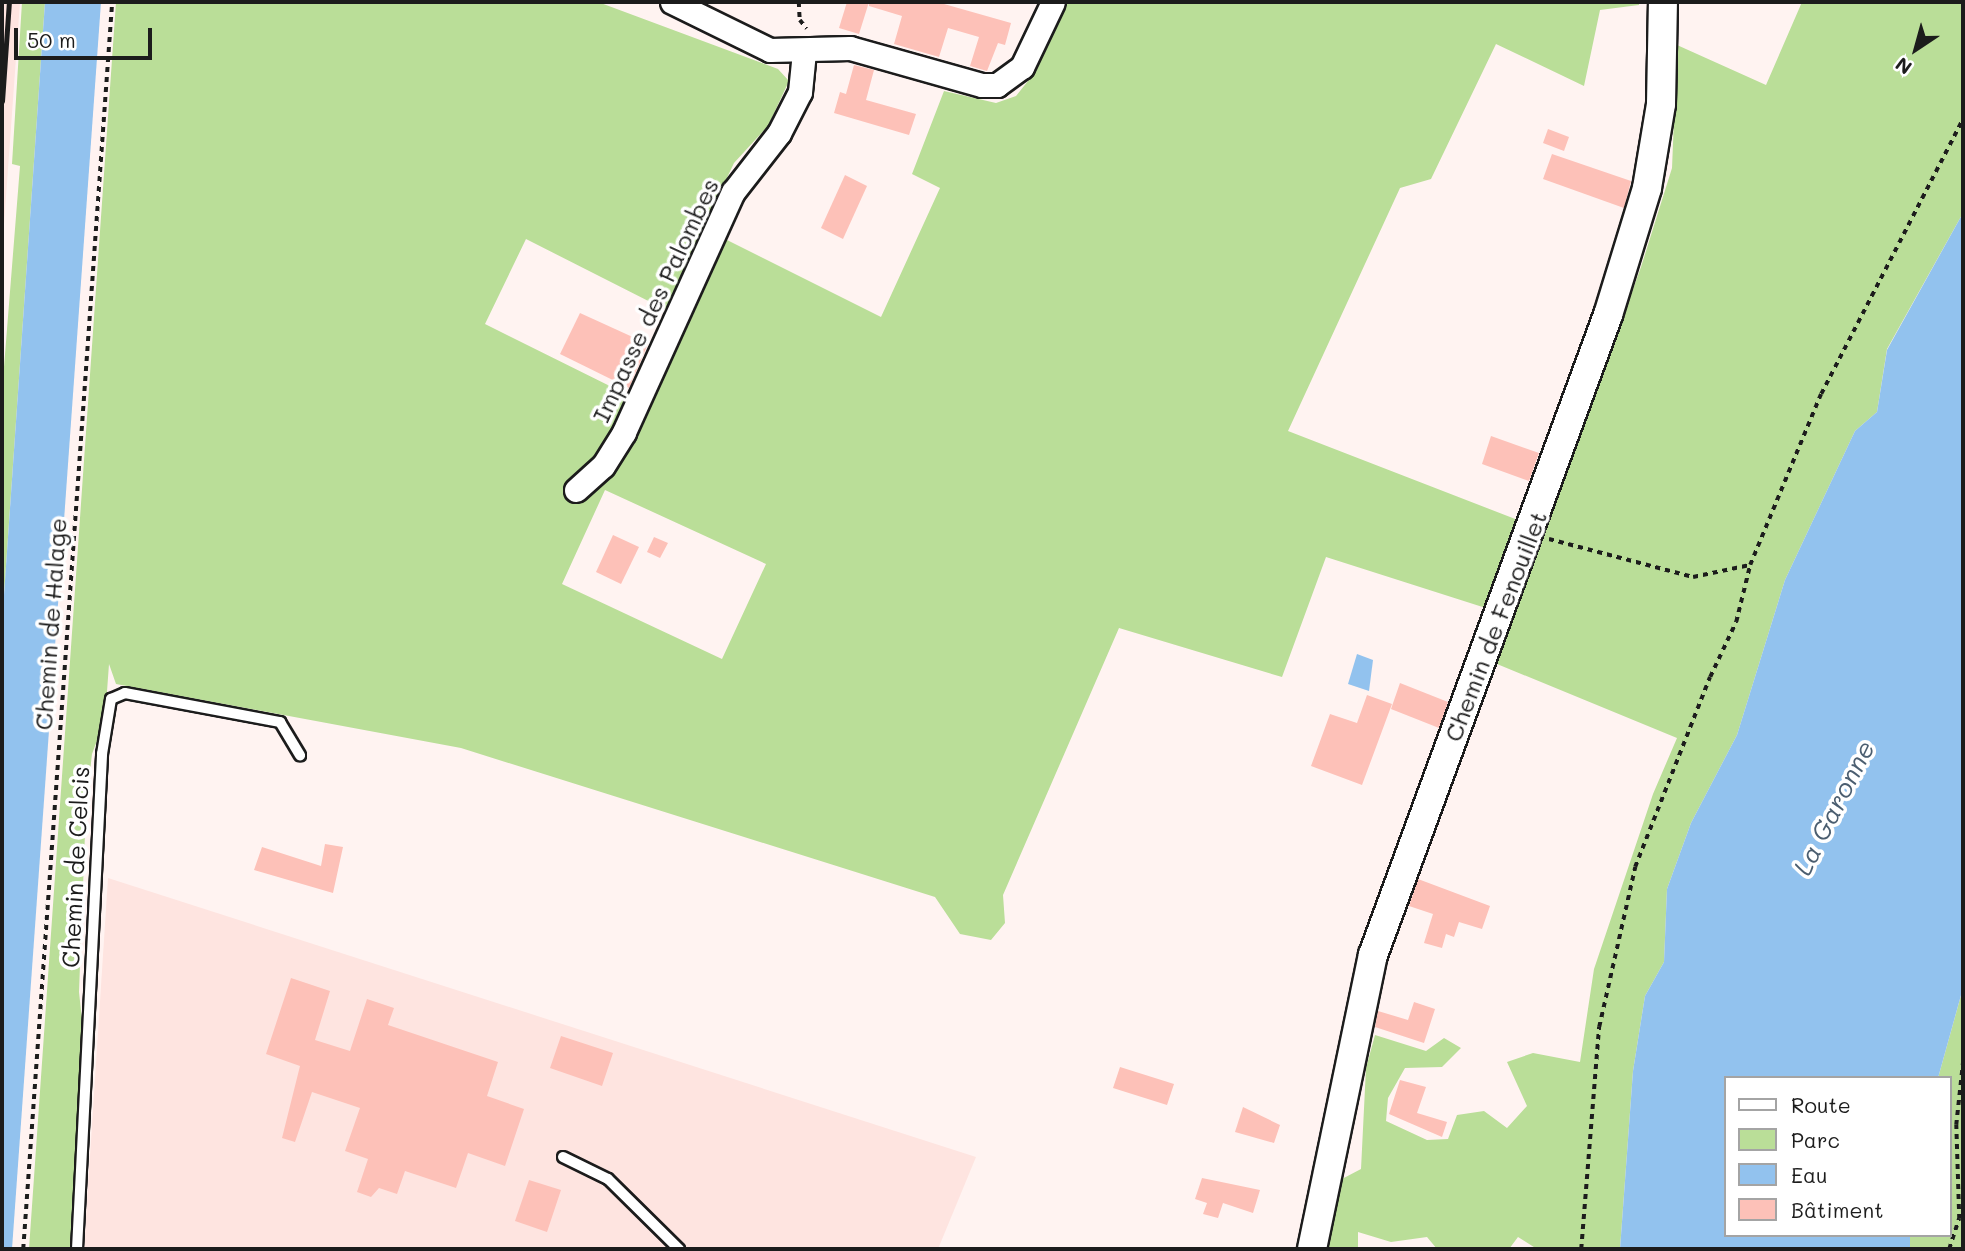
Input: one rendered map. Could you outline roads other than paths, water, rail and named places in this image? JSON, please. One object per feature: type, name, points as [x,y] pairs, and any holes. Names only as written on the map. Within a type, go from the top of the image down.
[{"type":"street","points":[[672,2],[770,50],[850,48],[964,80],[997,85],[1022,68],[1053,2]]},
{"type":"street","name":"Chemin de Fenouillet","points":[[1312,1249],[1373,955],[1531,531],[1608,315],[1647,188],[1661,104],[1663,2]]},
{"type":"street","name":"Impasse des Palombes","points":[[576,490],[603,466],[624,432],[733,192],[779,133],[800,92],[809,51]]},
{"type":"lane","name":"Chemin de Celcis","points":[[77,1249],[102,754],[111,699],[125,693],[280,722],[300,755]]},
{"type":"lane","points":[[563,1157],[608,1179],[680,1249]]},
{"type":"water","points":[[45,2],[101,2],[12,1249],[2,1249],[2,624]]},
{"type":"water","name":"La Garonne","points":[[1963,213],[1963,988],[1939,1076],[1724,1076],[1724,1237],[1910,1237],[1910,1249],[1620,1249],[1633,1071],[1645,996],[1664,962],[1667,889],[1691,823],[1737,735],[1785,580],[1855,431],[1877,412],[1887,350]]},
{"type":"water","points":[[1357,654],[1373,660],[1369,691],[1348,684]]},
{"type":"railway","points":[[2,101],[9,2]]}]
